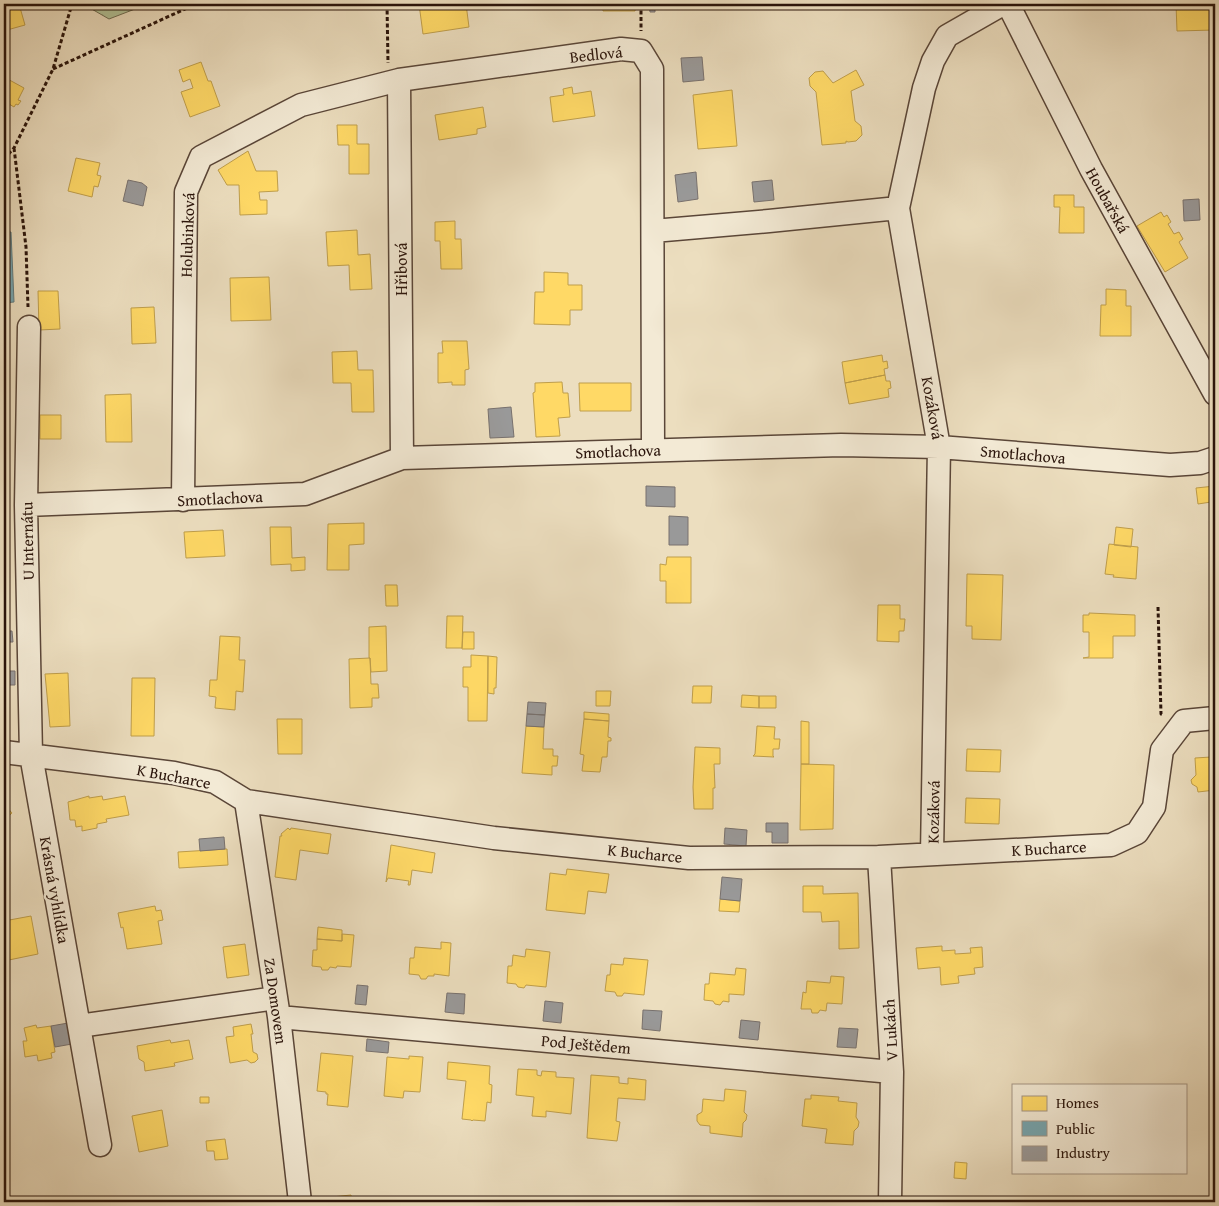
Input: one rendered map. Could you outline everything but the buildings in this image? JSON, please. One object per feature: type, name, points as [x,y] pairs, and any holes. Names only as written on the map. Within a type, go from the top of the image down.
[{"type":"street","name":"Kozáková","points":[[932,854],[939,447],[898,208],[924,88],[933,60],[947,36],[1003,4]]},
{"type":"street","name":"Houbařská","points":[[1008,4],[1090,169],[1215,394]]},
{"type":"street","name":"Bedlová","points":[[399,80],[621,49],[641,51],[652,69],[653,450]]},
{"type":"street","name":"Hřibová","points":[[399,80],[402,458]]},
{"type":"street","name":"Holubinková","points":[[183,500],[186,192],[201,157],[302,106],[399,80]]},
{"type":"street","points":[[653,231],[898,208]]},
{"type":"street","name":"U Internátu","points":[[29,327],[26,505],[31,755]]},
{"type":"street","name":"Smotlachova","points":[[26,505],[305,494],[402,458],[841,445],[939,447],[1170,465],[1200,463],[1215,458]]},
{"type":"street","points":[[1184,721],[1215,718]]},
{"type":"street","name":"K Bucharce","points":[[4,752],[174,773],[214,782],[246,801],[494,838],[690,858],[880,857],[1112,845],[1137,833],[1154,807],[1162,750],[1184,721]]},
{"type":"street","name":"Krásná vyhlídka","points":[[31,755],[100,1144]]},
{"type":"street","name":"Za Domovem","points":[[246,801],[278,1008],[300,1202]]},
{"type":"street","name":"V Lukách","points":[[880,857],[892,1072],[890,1202]]},
{"type":"street","points":[[79,1026],[278,1008]]},
{"type":"street","name":"Pod Ještědem","points":[[278,1008],[892,1072]]},
{"type":"path","points":[[4,159],[14,148],[53,69],[72,4]]},
{"type":"path","points":[[53,69],[196,4]]},
{"type":"path","points":[[387,4],[388,67],[399,80]]},
{"type":"path","points":[[641,4],[641,51]]},
{"type":"path","points":[[14,148],[26,247],[29,327]]},
{"type":"path","points":[[1158,607],[1161,714],[1184,721]]},
{"type":"green space","points":[[83,4],[148,4],[109,19]]}]
